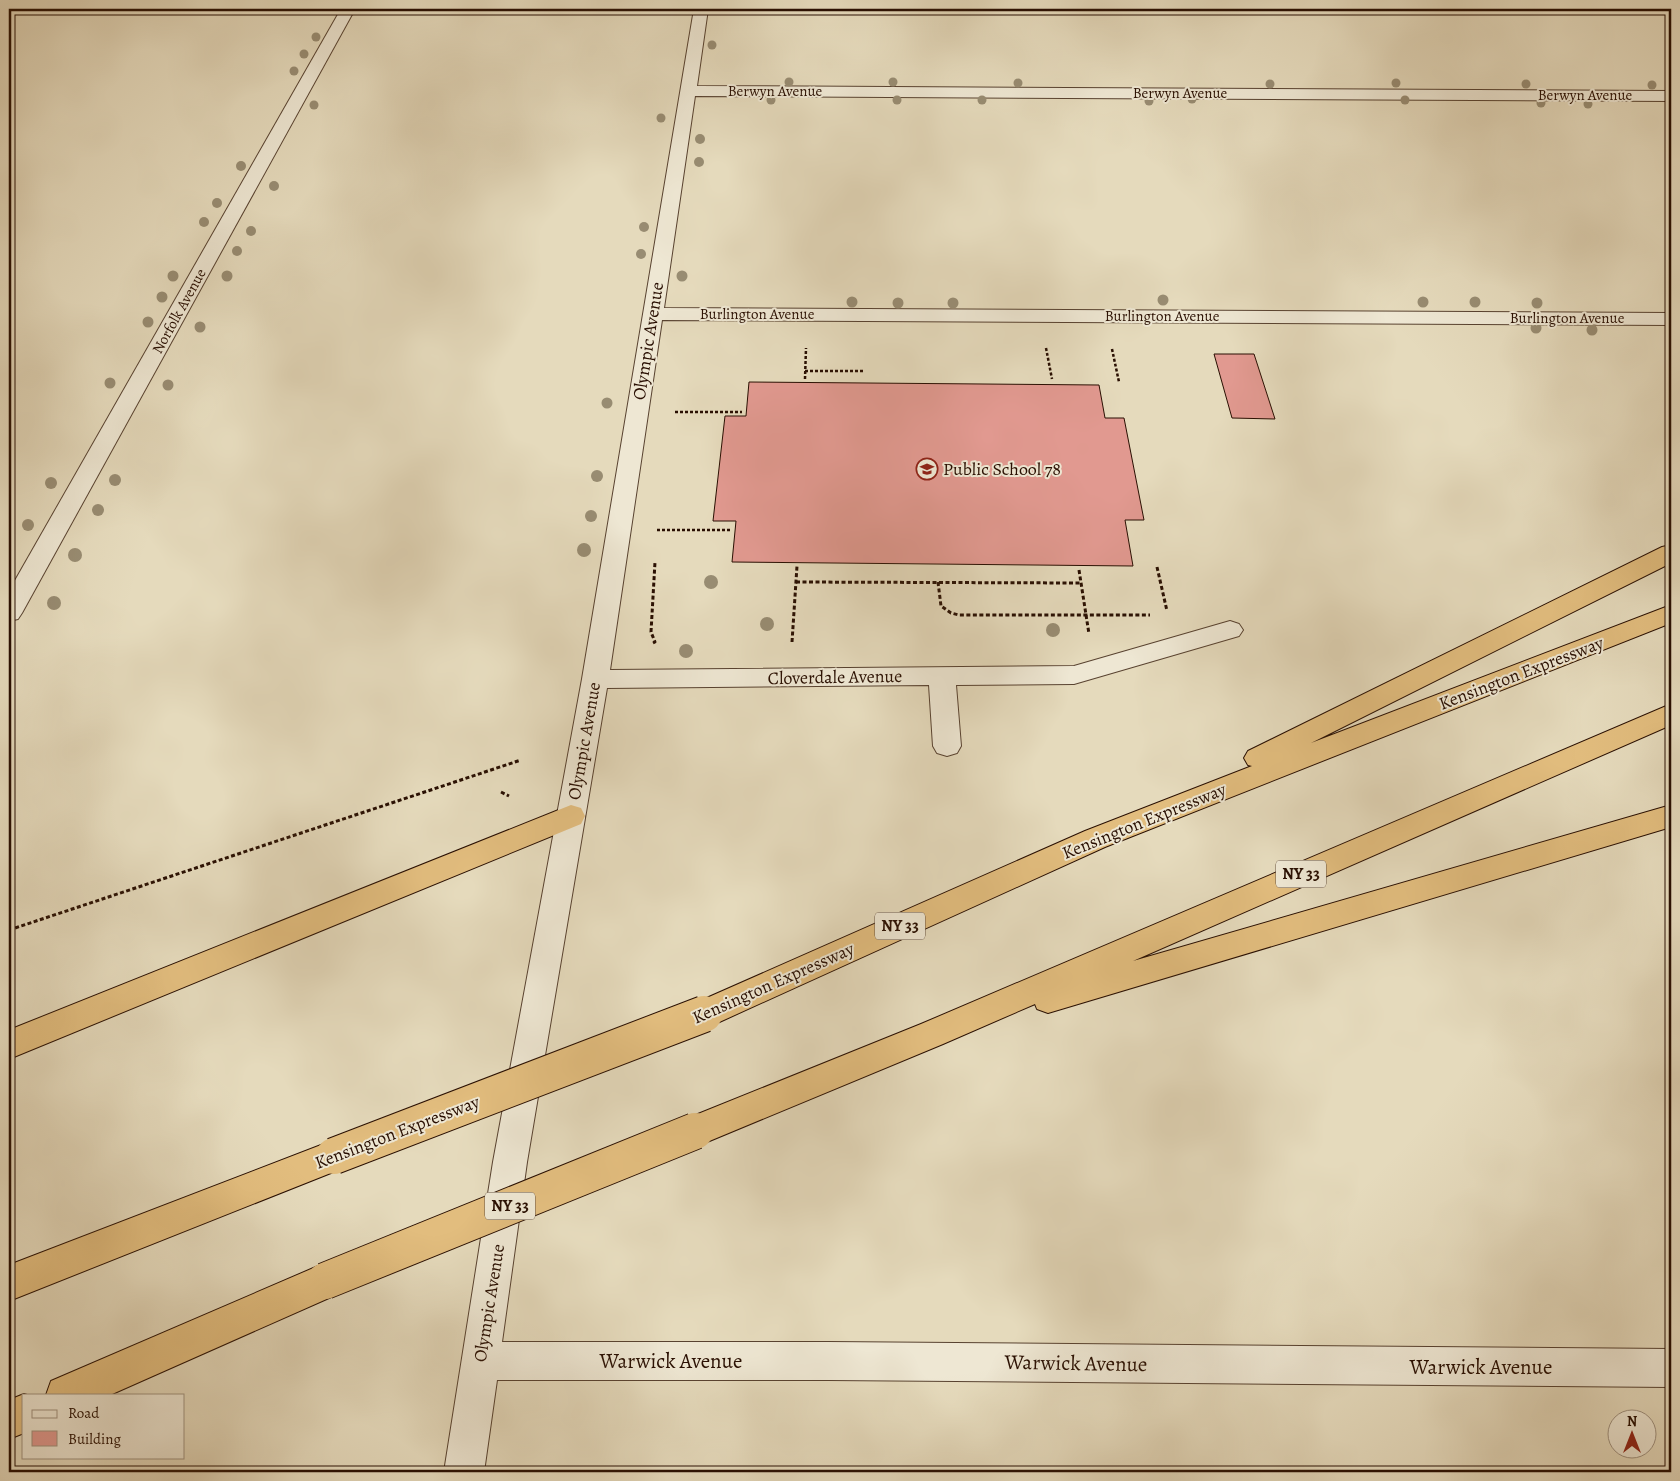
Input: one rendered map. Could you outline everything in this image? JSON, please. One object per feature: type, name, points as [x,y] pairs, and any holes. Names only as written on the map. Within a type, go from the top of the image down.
[{"type":"highway","points":[[1095,839],[1671,553]]},
{"type":"highway","name":"Kensington Expressway","points":[[9,1283],[704,1014],[1095,839],[1671,614]]},
{"type":"highway","name":"NY 33","points":[[67,1394],[325,1281],[932,1034],[1671,714]]},
{"type":"highway","points":[[9,1045],[571,816]]},
{"type":"highway","points":[[932,1034],[1671,816]]},
{"type":"highway","points":[[9,1419],[22,1414]]},
{"type":"street","name":"Norfolk Avenue","points":[[9,613],[348,9]]},
{"type":"street","name":"Olympic Avenue","points":[[464,1472],[510,1162],[596,679],[701,9]]},
{"type":"street","name":"Berwyn Avenue","points":[[688,91],[1671,96]]},
{"type":"street","name":"Burlington Avenue","points":[[653,314],[1671,319]]},
{"type":"street","name":"Cloverdale Avenue","points":[[596,679],[1074,675],[1230,630]]},
{"type":"street","points":[[942,676],[947,746]]},
{"type":"street","name":"Warwick Avenue","points":[[480,1361],[839,1361],[1671,1368]]},
{"type":"path","points":[[805,379],[806,341]]},
{"type":"path","points":[[1110,341],[1119,382]]},
{"type":"path","points":[[1045,342],[1052,379]]},
{"type":"path","points":[[805,371],[864,371]]},
{"type":"path","points":[[672,412],[742,412]]},
{"type":"path","points":[[650,530],[732,530]]},
{"type":"path","points":[[790,678],[796,566]]},
{"type":"path","points":[[1157,567],[1168,615]]},
{"type":"path","points":[[1079,570],[1090,642]]},
{"type":"path","points":[[796,582],[1081,582]]},
{"type":"path","points":[[938,582],[942,606],[951,613],[962,615],[1159,615]]},
{"type":"path","points":[[9,930],[521,760]]},
{"type":"path","points":[[501,792],[509,796]]},
{"type":"building","points":[[1214,354],[1254,354],[1275,419],[1232,418]]},
{"type":"building","name":"Public School 78","points":[[749,382],[1099,385],[1105,418],[1124,418],[1144,520],[1125,520],[1133,566],[732,562],[736,521],[713,521],[725,416],[746,416]]},
{"type":"place","name":"Public School 78","points":[[927,469]]}]
